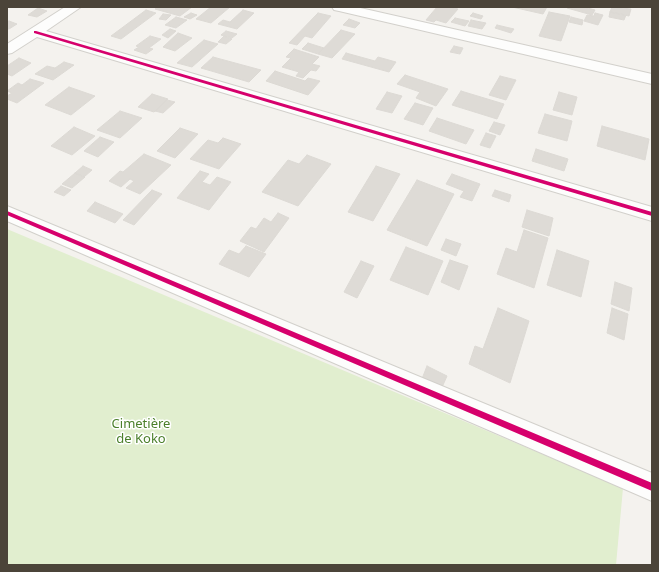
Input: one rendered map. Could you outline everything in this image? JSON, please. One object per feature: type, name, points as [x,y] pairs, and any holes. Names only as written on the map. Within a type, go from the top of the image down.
[{"type":"street","points":[[7,50],[74,7]]},
{"type":"street","points":[[339,7],[652,79]]},
{"type":"street","points":[[35,32],[652,214]]},
{"type":"street","points":[[7,213],[652,487]]},
{"type":"green space","name":"Cimetière de Koko","points":[[7,229],[623,488],[616,565],[7,565]]},
{"type":"building","points":[[158,7],[192,7],[180,16],[155,9]]},
{"type":"building","points":[[211,7],[230,7],[211,23],[196,19]]},
{"type":"building","points":[[437,7],[450,7],[458,9],[446,23],[436,20],[434,22],[426,20]]},
{"type":"building","points":[[512,7],[547,7],[543,14]]},
{"type":"building","points":[[584,7],[595,10],[592,15],[567,8]]},
{"type":"building","points":[[612,7],[631,9],[629,16],[610,12]]},
{"type":"building","points":[[38,8],[47,11],[37,17],[28,15]]},
{"type":"building","points":[[146,10],[156,13],[121,39],[111,36]]},
{"type":"building","points":[[243,10],[254,13],[237,29],[218,24],[223,20],[230,22]]},
{"type":"building","points":[[549,12],[570,16],[561,41],[539,36]]},
{"type":"building","points":[[610,12],[626,15],[624,20],[609,17]]},
{"type":"building","points":[[191,13],[197,15],[190,19],[184,17]]},
{"type":"building","points":[[318,13],[331,16],[312,38],[305,36],[297,45],[289,43]]},
{"type":"building","points":[[473,13],[483,16],[481,19],[470,16]]},
{"type":"building","points":[[595,13],[603,15],[598,25],[584,21],[587,15],[594,16]]},
{"type":"building","points":[[163,14],[171,15],[166,20],[159,19]]},
{"type":"building","points":[[176,17],[187,20],[176,28],[165,25]]},
{"type":"building","points":[[571,17],[583,20],[582,25],[569,22]]},
{"type":"building","points":[[455,18],[469,21],[465,26],[451,22]]},
{"type":"building","points":[[349,19],[360,23],[355,28],[343,25]]},
{"type":"building","points":[[471,20],[486,23],[482,29],[468,26]]},
{"type":"building","points":[[9,21],[17,24],[7,29],[7,22]]},
{"type":"building","points":[[497,25],[514,29],[511,33],[495,28]]},
{"type":"building","points":[[170,29],[176,31],[168,38],[162,35]]},
{"type":"building","points":[[341,30],[355,34],[332,58],[318,54]]},
{"type":"building","points":[[226,31],[237,34],[232,38],[221,35]]},
{"type":"building","points":[[178,33],[192,38],[175,51],[163,47]]},
{"type":"building","points":[[150,36],[161,39],[149,48],[153,49],[146,54],[134,50],[139,47],[136,46]]},
{"type":"building","points":[[224,36],[232,39],[226,44],[218,42]]},
{"type":"building","points":[[204,40],[218,44],[192,67],[177,63]]},
{"type":"building","points":[[308,43],[324,48],[318,54],[302,49]]},
{"type":"building","points":[[454,46],[463,48],[460,54],[450,52]]},
{"type":"building","points":[[294,49],[319,57],[312,64],[320,66],[316,71],[311,70],[303,78],[296,76],[299,72],[282,67],[291,58],[286,57]]},
{"type":"building","points":[[346,53],[375,61],[378,57],[396,62],[389,72],[342,59]]},
{"type":"building","points":[[213,57],[261,70],[249,82],[201,68]]},
{"type":"building","points":[[19,58],[31,63],[12,76],[7,74],[7,66]]},
{"type":"building","points":[[64,62],[74,65],[53,80],[35,74],[47,66],[55,68]]},
{"type":"building","points":[[275,71],[305,81],[308,78],[320,81],[308,95],[266,81]]},
{"type":"building","points":[[405,75],[448,89],[436,106],[416,98],[420,92],[397,84]]},
{"type":"building","points":[[500,76],[516,80],[506,100],[489,95]]},
{"type":"building","points":[[30,79],[44,83],[17,103],[7,99],[7,96],[12,93],[7,91],[18,83],[22,85]]},
{"type":"building","points":[[69,87],[95,96],[71,115],[45,105]]},
{"type":"building","points":[[461,91],[504,104],[497,119],[452,105]]},
{"type":"building","points":[[387,92],[402,96],[392,113],[376,109]]},
{"type":"building","points":[[559,92],[577,97],[572,115],[553,110]]},
{"type":"building","points":[[152,94],[168,99],[154,112],[138,107]]},
{"type":"building","points":[[167,100],[175,102],[163,113],[155,111]]},
{"type":"building","points":[[415,103],[433,108],[423,125],[404,119]]},
{"type":"building","points":[[120,111],[142,118],[120,138],[97,130]]},
{"type":"building","points":[[545,114],[572,121],[567,141],[538,133]]},
{"type":"building","points":[[437,118],[474,130],[466,144],[429,131]]},
{"type":"building","points":[[494,122],[505,125],[500,135],[489,131]]},
{"type":"building","points":[[602,126],[649,139],[645,160],[597,146]]},
{"type":"building","points":[[74,127],[95,136],[72,155],[51,146]]},
{"type":"building","points":[[180,128],[198,134],[175,158],[157,151]]},
{"type":"building","points":[[486,133],[496,136],[490,148],[480,145]]},
{"type":"building","points":[[100,137],[114,142],[98,157],[84,151]]},
{"type":"building","points":[[223,138],[241,144],[219,169],[190,159],[208,140],[218,143]]},
{"type":"building","points":[[536,149],[568,159],[564,171],[532,161]]},
{"type":"building","points":[[144,154],[171,165],[140,194],[126,188],[134,181],[130,179],[121,187],[109,181],[120,171],[123,172]]},
{"type":"building","points":[[307,155],[331,164],[298,206],[262,192],[288,160],[299,164]]},
{"type":"building","points":[[83,166],[92,170],[84,177],[75,173]]},
{"type":"building","points":[[376,166],[400,174],[373,221],[348,212]]},
{"type":"building","points":[[200,171],[209,174],[202,182],[210,185],[217,177],[231,182],[209,210],[177,198]]},
{"type":"building","points":[[75,173],[85,177],[72,188],[62,184]]},
{"type":"building","points":[[452,174],[480,184],[472,201],[460,197],[464,191],[446,184]]},
{"type":"building","points":[[417,180],[454,194],[427,246],[387,230]]},
{"type":"building","points":[[61,186],[71,190],[64,196],[54,192]]},
{"type":"building","points":[[152,190],[162,194],[134,225],[123,220]]},
{"type":"building","points":[[495,190],[511,195],[509,202],[492,196]]},
{"type":"building","points":[[95,202],[123,214],[115,223],[87,211]]},
{"type":"building","points":[[527,210],[553,218],[549,236],[522,227]]},
{"type":"building","points":[[278,213],[289,218],[264,252],[240,241],[251,227],[256,229],[264,218],[271,222]]},
{"type":"building","points":[[524,230],[548,238],[534,288],[497,274],[506,248],[517,252]]},
{"type":"building","points":[[446,239],[461,244],[456,256],[441,250]]},
{"type":"building","points":[[246,246],[266,254],[249,277],[219,264],[229,250],[239,254]]},
{"type":"building","points":[[406,247],[443,261],[428,295],[390,280]]},
{"type":"building","points":[[557,250],[589,261],[581,297],[547,285]]},
{"type":"building","points":[[450,260],[468,266],[459,290],[441,282]]},
{"type":"building","points":[[361,261],[374,266],[357,298],[344,292]]},
{"type":"building","points":[[615,282],[632,288],[629,311],[611,304]]},
{"type":"building","points":[[498,308],[529,321],[510,383],[469,364],[475,346],[483,349]]},
{"type":"building","points":[[612,308],[628,314],[624,340],[607,333]]},
{"type":"building","points":[[427,366],[447,376],[439,394],[420,384]]},
{"type":"cycle path","points":[[35,32],[652,214]]},
{"type":"cycle path","points":[[7,213],[652,487]]}]
